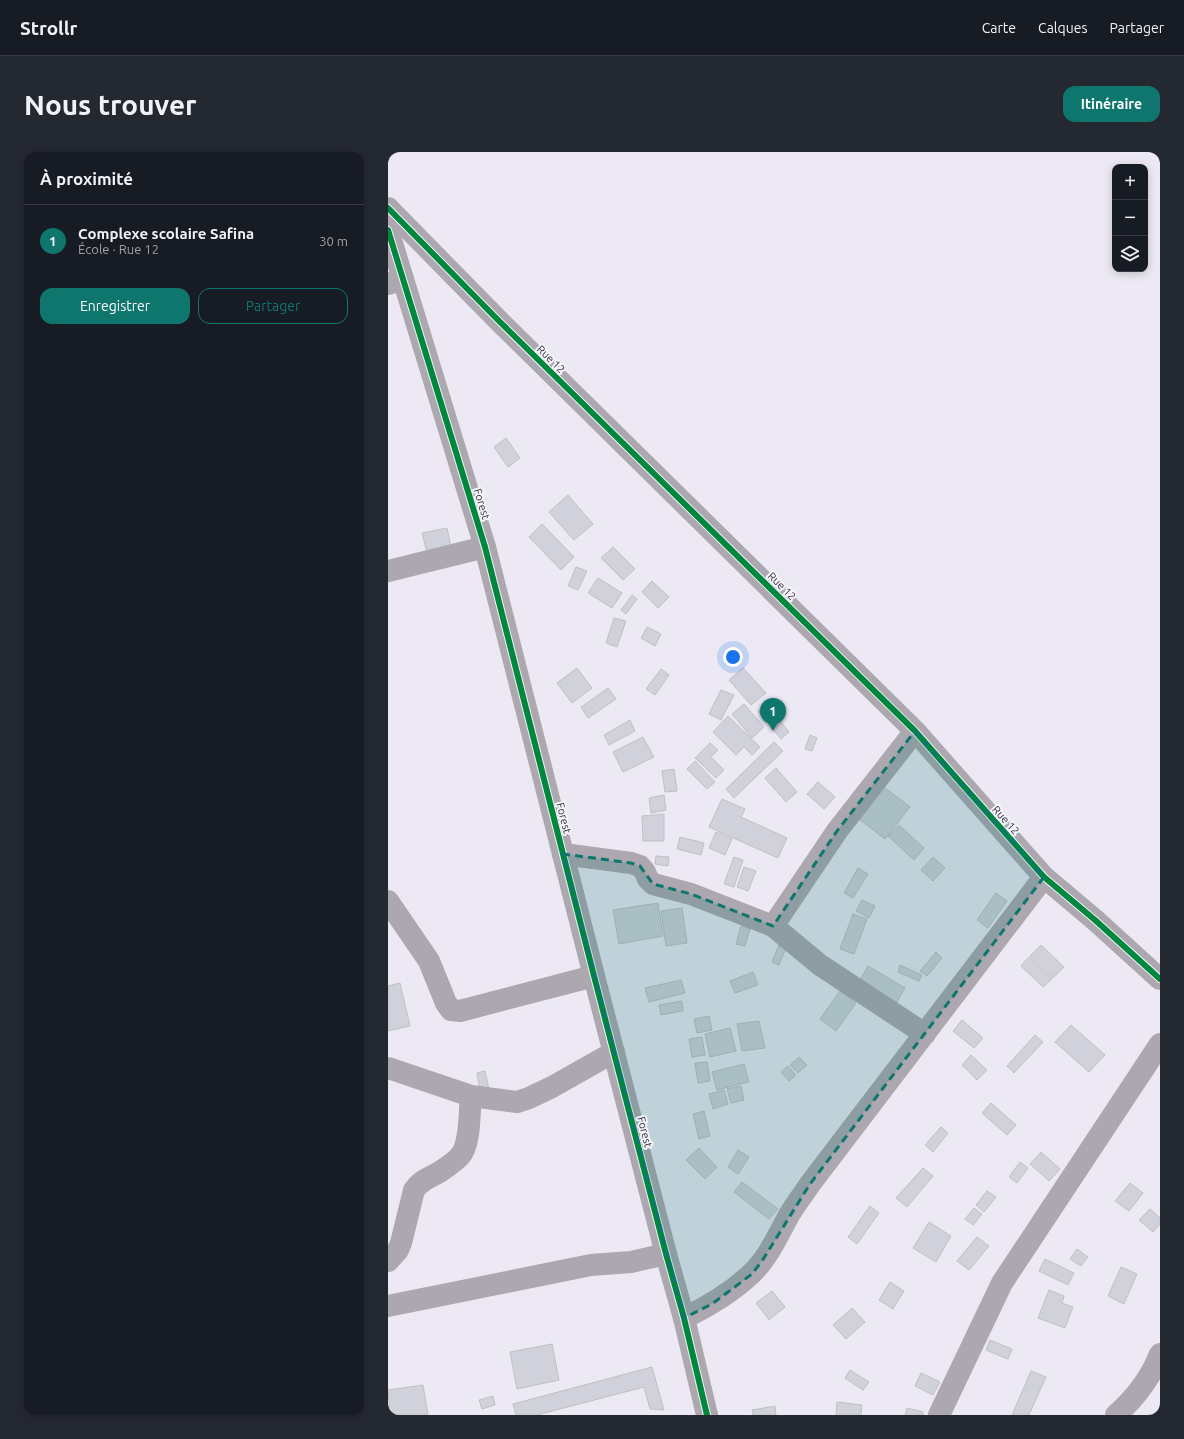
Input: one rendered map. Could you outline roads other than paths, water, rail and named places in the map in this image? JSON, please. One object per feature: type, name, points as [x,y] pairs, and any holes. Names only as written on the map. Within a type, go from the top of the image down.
[{"type":"street","name":"Rue 12","points":[[388,208],[503,326],[915,731],[1044,877],[1095,920],[1160,979]]},
{"type":"street","name":"Forest","points":[[388,230],[396,281],[485,547],[708,1415]]},
{"type":"street","points":[[388,571],[485,547]]},
{"type":"street","points":[[773,926],[837,831],[915,731]]},
{"type":"street","points":[[563,854],[631,863],[640,866],[653,884],[691,894],[773,926],[820,965],[925,1034]]},
{"type":"street","points":[[684,1318],[712,1304],[752,1274],[771,1248],[788,1217],[810,1184],[1044,877]]},
{"type":"street","points":[[388,901],[429,961],[446,1002],[451,1010],[460,1011],[594,976]]},
{"type":"street","points":[[939,1415],[1002,1283],[1160,1044]]},
{"type":"street","points":[[388,1068],[471,1096],[517,1102],[552,1087],[614,1052]]},
{"type":"street","points":[[388,1261],[398,1250],[401,1243],[414,1190],[419,1183],[441,1171],[461,1156],[466,1144],[471,1096]]},
{"type":"street","points":[[388,1306],[591,1265],[631,1262],[666,1254]]},
{"type":"street","points":[[1116,1415],[1127,1405],[1146,1380],[1160,1354]]},
{"type":"place","name":"Complexe scolaire Safina","points":[[773,731]]}]
